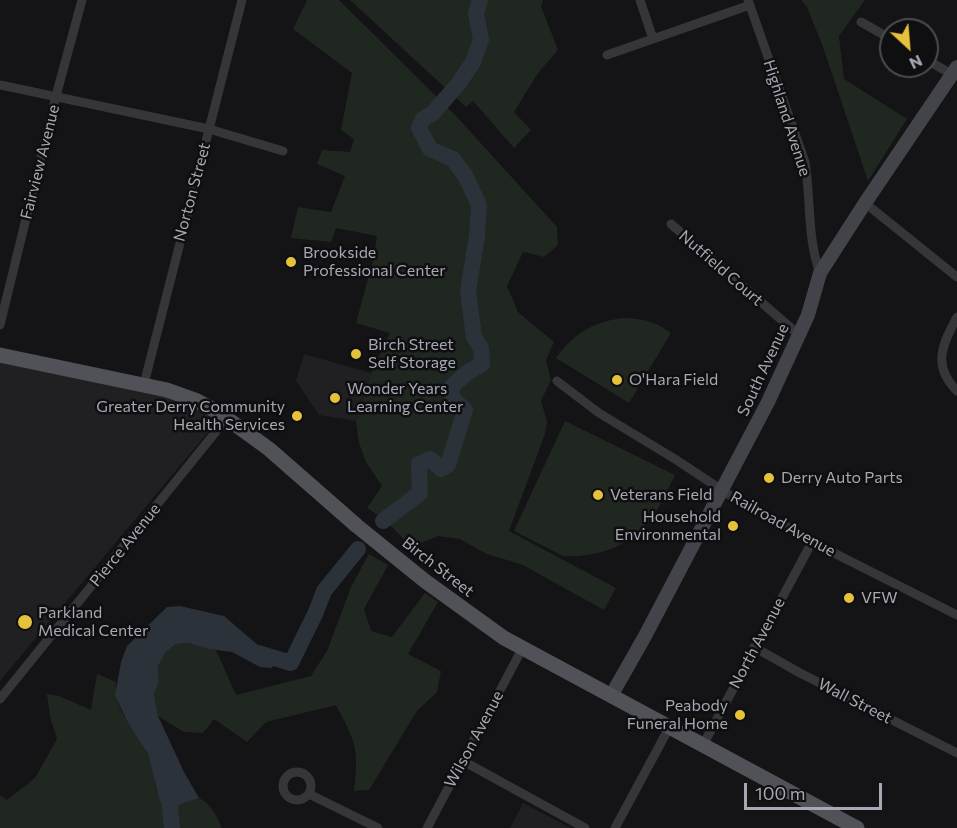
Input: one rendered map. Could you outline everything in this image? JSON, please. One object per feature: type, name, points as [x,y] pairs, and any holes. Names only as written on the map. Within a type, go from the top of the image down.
[{"type":"main road","name":"Birch Street","points":[[0,355],[144,384],[188,397],[227,418],[269,449],[357,526],[425,581],[486,626],[522,649],[857,828]]},
{"type":"street","name":"Fairview Avenue","points":[[0,325],[82,0]]},
{"type":"street","name":"Norton Street","points":[[144,384],[242,0]]},
{"type":"street","points":[[640,0],[654,39]]},
{"type":"street","points":[[607,55],[749,2]]},
{"type":"street","name":"Highland Avenue","points":[[749,2],[805,162],[814,255],[820,273]]},
{"type":"street","points":[[861,22],[879,32]]},
{"type":"street","points":[[939,66],[955,73]]},
{"type":"street","name":"South Avenue","points":[[610,696],[645,636],[768,402],[808,315],[820,273],[865,203],[955,73]]},
{"type":"street","points":[[0,85],[209,129],[283,151]]},
{"type":"street","points":[[865,203],[957,277]]},
{"type":"street","name":"Nutfield Court","points":[[670,224],[798,335]]},
{"type":"street","points":[[957,317],[941,354],[947,379],[957,391]]},
{"type":"street","name":"Railroad Avenue","points":[[557,381],[599,413],[722,490],[812,542],[957,615]]},
{"type":"street","name":"Pierce Avenue","points":[[0,699],[227,418]]},
{"type":"street","name":"North Avenue","points":[[703,745],[812,542]]},
{"type":"street","name":"Wall Street","points":[[754,647],[957,753]]},
{"type":"street","name":"Wilson Avenue","points":[[427,828],[522,649]]},
{"type":"street","points":[[615,828],[669,728]]},
{"type":"street","points":[[463,761],[585,828]]},
{"type":"street","points":[[309,794],[378,828]]},
{"type":"shaded area","points":[[307,0],[339,0],[457,117],[557,227],[558,245],[544,257],[523,252],[507,286],[518,312],[554,342],[546,360],[551,380],[541,401],[547,421],[545,434],[509,531],[616,588],[604,610],[523,565],[487,554],[460,539],[438,536],[410,547],[390,525],[367,508],[382,486],[366,462],[359,443],[356,421],[371,373],[390,333],[356,323],[374,257],[377,236],[336,228],[331,242],[291,238],[298,207],[331,212],[345,176],[317,164],[322,150],[350,152],[354,139],[341,130],[352,73],[293,29]]},
{"type":"shaded area","points":[[350,0],[543,0],[541,6],[558,50],[538,73],[514,112],[531,130],[514,148],[473,101],[466,107]]},
{"type":"shaded area","points":[[801,0],[865,0],[839,36],[844,79],[907,119],[868,181],[823,47],[807,7]]},
{"type":"shaded area","name":"O'Hara Field","points":[[626,318],[650,322],[671,333],[629,403],[556,358],[570,341],[587,329],[615,319]]},
{"type":"shaded area","name":"Wonder Years Learning Center","points":[[304,354],[371,373],[356,421],[319,415],[296,381]]},
{"type":"shaded area","points":[[0,362],[174,398],[219,419],[0,681]]},
{"type":"shaded area","name":"Veterans Field","points":[[565,421],[675,475],[658,509],[636,535],[596,554],[563,556],[514,531]]},
{"type":"shaded area","points":[[369,554],[388,565],[364,609],[371,631],[392,637],[425,593],[438,602],[408,654],[441,671],[437,692],[417,711],[369,790],[354,791],[356,755],[352,738],[336,705],[266,722],[247,742],[214,719],[203,733],[184,732],[158,716],[154,693],[159,682],[158,666],[166,652],[176,644],[188,643],[216,650],[236,695],[311,676],[327,651],[351,587]]},
{"type":"shaded area","points":[[180,606],[224,616],[266,652],[280,657],[278,663],[271,668],[260,667],[232,652],[188,643],[176,644],[166,652],[158,666],[159,682],[154,693],[158,716],[199,798],[166,809],[160,801],[148,754],[127,721],[115,695],[121,662],[127,646],[167,607]]},
{"type":"shaded area","points":[[97,674],[116,682],[118,703],[148,755],[159,796],[166,808],[199,798],[210,807],[222,828],[0,828],[0,795],[7,800],[35,778],[57,739],[50,717],[47,694],[59,696],[91,710]]},
{"type":"shaded area","points":[[523,803],[571,828],[510,828]]},
{"type":"waterway","points":[[383,521],[420,493],[419,464],[430,459],[441,469],[448,465],[465,410],[453,399],[451,387],[468,372],[482,364],[481,348],[474,337],[468,291],[477,236],[479,205],[466,177],[453,159],[430,149],[419,128],[423,119],[433,113],[459,83],[473,62],[481,40],[476,13],[480,0]]},
{"type":"waterway","points":[[258,653],[291,663],[324,591],[358,549]]},
{"type":"waterway","points":[[168,787],[172,828]]},
{"type":"place","name":"Brookside Professional Center","points":[[291,262]]},
{"type":"place","name":"Birch Street Self Storage","points":[[356,354]]},
{"type":"place","name":"O'Hara Field","points":[[617,380]]},
{"type":"place","name":"Wonder Years Learning Center","points":[[335,398]]},
{"type":"place","name":"Greater Derry Community Health Services","points":[[297,416]]},
{"type":"place","name":"Derry Auto Parts","points":[[769,478]]},
{"type":"place","name":"Veterans Field","points":[[598,495]]},
{"type":"place","name":"Household Environmental","points":[[733,526]]},
{"type":"place","name":"VFW","points":[[849,598]]},
{"type":"place","name":"Parkland Medical Center","points":[[25,622]]},
{"type":"place","name":"Peabody Funeral Home","points":[[740,715]]}]
